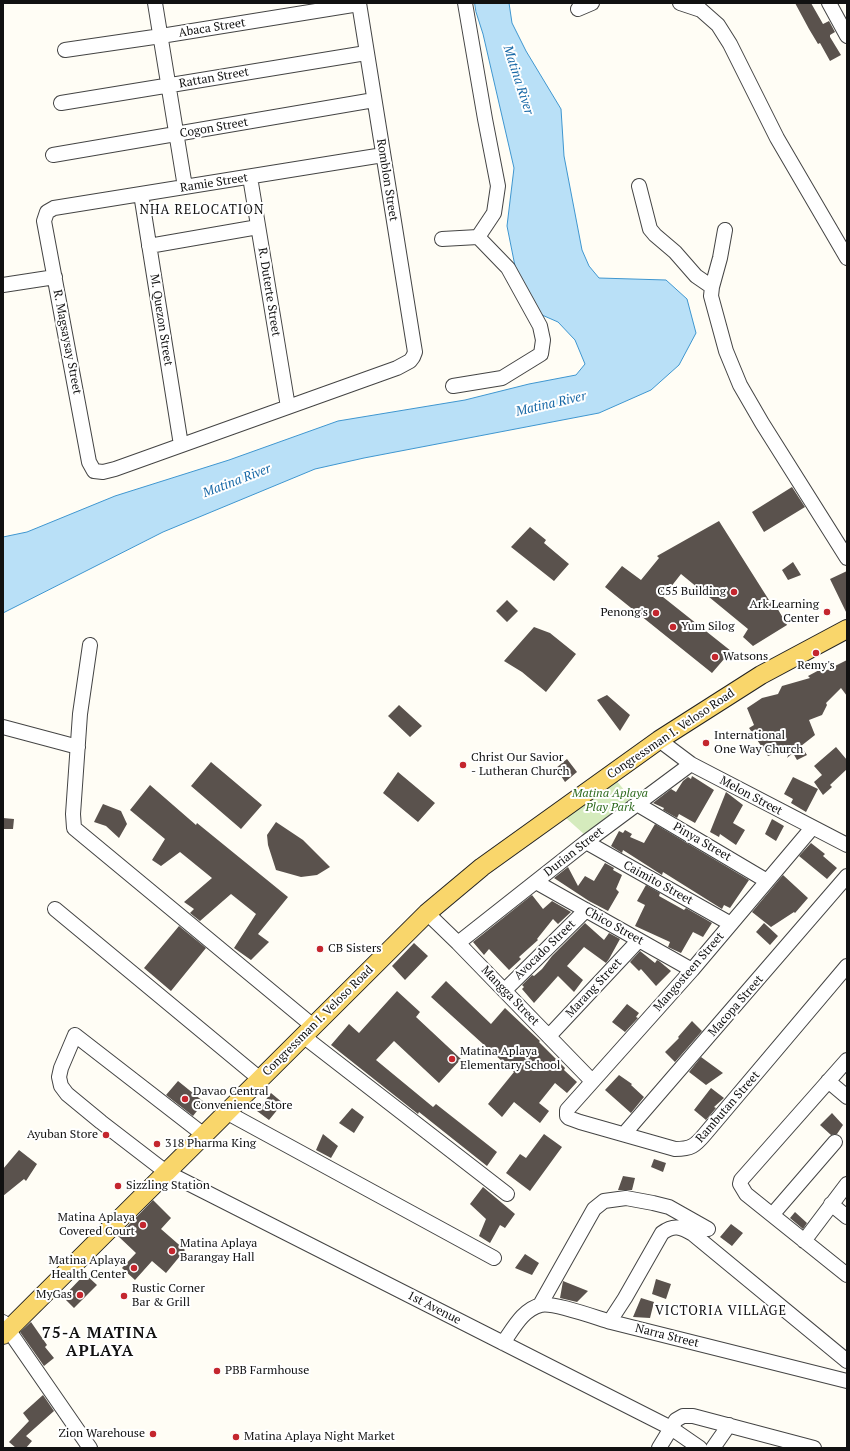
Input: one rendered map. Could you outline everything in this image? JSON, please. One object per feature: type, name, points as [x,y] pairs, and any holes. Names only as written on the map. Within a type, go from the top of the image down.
[{"type":"main road","name":"Congressman I. Veloso Road","points":[[5,1329],[204,1135],[427,912],[482,867],[659,740],[755,679],[847,628]]},
{"type":"street","points":[[155,3],[185,187]]},
{"type":"street","points":[[465,3],[498,186],[494,213],[478,237]]},
{"type":"street","points":[[578,9],[592,3]]},
{"type":"street","points":[[680,3],[701,10],[718,25],[730,44],[777,138],[847,258]]},
{"type":"street","points":[[829,3],[847,36]]},
{"type":"street","name":"Abaca Street","points":[[65,50],[359,4]]},
{"type":"street","name":"Romblon Street","points":[[288,407],[397,368],[410,361],[415,352],[359,4]]},
{"type":"street","name":"Rattan Street","points":[[61,103],[366,53]]},
{"type":"street","name":"Cogon Street","points":[[53,155],[374,100]]},
{"type":"street","name":"Ramie Street","points":[[47,212],[54,208],[383,155]]},
{"type":"street","name":"R. Duterte Street","points":[[250,177],[288,407]]},
{"type":"street","points":[[639,186],[650,229],[675,252],[696,276],[712,287]]},
{"type":"street","name":"M. Quezon Street","points":[[141,194],[181,445]]},
{"type":"street","name":"R. Magsaysay Street","points":[[47,212],[44,221],[89,462],[94,471],[103,472],[181,445]]},
{"type":"street","points":[[149,246],[258,227]]},
{"type":"street","points":[[725,230],[711,296],[713,308],[726,351],[740,385],[762,423],[847,558]]},
{"type":"street","points":[[442,239],[478,237],[508,268],[540,326],[543,340],[541,354],[502,378],[453,386]]},
{"type":"street","points":[[3,285],[55,277]]},
{"type":"street","points":[[181,445],[288,407]]},
{"type":"street","points":[[90,645],[80,714],[73,814],[74,828],[308,1031],[506,1194]]},
{"type":"street","points":[[3,727],[78,748]]},
{"type":"street","name":"Melon Street","points":[[659,740],[691,764],[847,845]]},
{"type":"street","name":"Durian Street","points":[[458,943],[586,842],[691,764]]},
{"type":"street","name":"Pinya Street","points":[[637,804],[767,880]]},
{"type":"street","name":"Mangosteen Street","points":[[567,1116],[567,1110],[692,970],[812,828]]},
{"type":"street","name":"Caimito Street","points":[[586,842],[731,924]]},
{"type":"street","name":"Macopa Street","points":[[624,1134],[847,876]]},
{"type":"street","name":"Chico Street","points":[[536,882],[692,970]]},
{"type":"street","points":[[55,909],[260,1079]]},
{"type":"street","name":"Avocado Street","points":[[505,990],[586,910]]},
{"type":"street","name":"Mangga Street","points":[[427,912],[505,990],[592,1081]]},
{"type":"street","name":"Marang Street","points":[[549,1036],[639,940]]},
{"type":"street","name":"Rambutan Street","points":[[567,1116],[580,1122],[675,1149],[686,1149],[693,1147],[847,966]]},
{"type":"street","name":"1st Avenue","points":[[204,1135],[75,1035],[61,1068],[59,1077],[61,1086],[67,1094],[166,1172],[671,1428],[700,1448]]},
{"type":"street","points":[[847,1060],[741,1180],[740,1184],[746,1194],[847,1275]]},
{"type":"street","points":[[828,1081],[847,1097]]},
{"type":"street","points":[[226,1112],[494,1258]]},
{"type":"street","points":[[772,1215],[835,1142]]},
{"type":"street","points":[[804,1241],[847,1184]]},
{"type":"street","points":[[503,1343],[522,1317],[532,1308],[540,1305],[594,1209],[604,1201],[626,1198],[653,1202],[669,1208],[708,1229]]},
{"type":"street","points":[[831,1204],[847,1217]]},
{"type":"street","points":[[610,1321],[625,1298],[662,1233],[668,1228],[679,1227],[693,1234],[847,1361]]},
{"type":"street","name":"Narra Street","points":[[540,1305],[553,1305],[610,1321],[847,1381]]},
{"type":"street","points":[[5,1329],[90,1448]]},
{"type":"street","points":[[659,1448],[676,1420],[683,1416],[693,1416],[814,1448]]},
{"type":"street","points":[[713,1448],[729,1425]]},
{"type":"green space","name":"Matina Aplaya Play Park","points":[[616,780],[633,801],[585,835],[566,818]]},
{"type":"water","name":"Matina River","points":[[475,3],[509,3],[512,23],[526,51],[561,109],[564,156],[582,250],[589,266],[599,278],[666,280],[687,299],[696,333],[679,365],[651,390],[599,413],[364,458],[315,469],[163,532],[3,613],[3,537],[27,532],[115,496],[229,460],[338,421],[465,400],[529,384],[576,375],[585,364],[575,340],[558,322],[542,315],[530,300],[516,271],[507,226],[514,168]]},
{"type":"building","points":[[795,3],[811,3],[823,24],[829,21],[835,32],[830,35],[830,37],[841,55],[830,61],[820,43],[818,44]]},
{"type":"building","points":[[792,487],[805,507],[764,532],[752,512]]},
{"type":"building","name":"C55 Building","points":[[719,521],[774,608],[776,606],[787,625],[753,646],[743,637],[748,629],[681,574],[663,597],[731,651],[712,673],[605,587],[622,566],[641,580],[659,558],[657,556]]},
{"type":"building","points":[[530,527],[546,540],[544,543],[569,564],[554,581],[511,547]]},
{"type":"building","points":[[793,562],[801,575],[788,580],[782,570]]},
{"type":"building","points":[[847,571],[847,614],[830,579]]},
{"type":"building","points":[[507,600],[518,611],[507,622],[496,611]]},
{"type":"building","points":[[534,627],[550,633],[576,654],[546,692],[522,672],[504,661]]},
{"type":"building","points":[[847,660],[847,696],[841,688],[826,703],[827,705],[822,715],[809,720],[815,735],[801,746],[807,755],[797,760],[793,753],[787,758],[792,747],[768,756],[749,728],[754,725],[747,708],[762,698],[778,694],[782,686],[810,678],[808,676],[823,668],[825,671]]},
{"type":"building","points":[[607,695],[630,715],[620,731],[597,700]]},
{"type":"building","points":[[399,705],[422,726],[410,737],[388,716]]},
{"type":"building","points":[[836,747],[847,760],[847,769],[830,785],[832,787],[823,795],[814,782],[822,775],[814,766]]},
{"type":"building","points":[[567,759],[577,772],[565,782],[556,768]]},
{"type":"building","points":[[211,762],[262,805],[241,829],[191,786]]},
{"type":"building","points":[[398,772],[435,803],[418,822],[383,793]]},
{"type":"building","points":[[692,776],[714,790],[695,823],[679,814],[677,818],[663,810],[664,808],[653,803],[671,789],[676,792],[683,781],[688,777],[691,779]]},
{"type":"building","points":[[793,777],[818,789],[806,812],[791,803],[793,799],[784,794]]},
{"type":"building","points":[[150,785],[196,825],[197,823],[288,897],[258,934],[269,942],[251,960],[234,948],[256,914],[231,894],[200,921],[190,913],[194,909],[184,902],[212,878],[180,852],[161,866],[152,860],[165,839],[130,810]]},
{"type":"building","points":[[726,792],[743,805],[733,823],[745,830],[736,845],[720,834],[719,837],[710,832]]},
{"type":"building","points":[[103,804],[121,811],[127,824],[119,838],[106,826],[94,822]]},
{"type":"building","points":[[3,818],[14,819],[13,829],[3,829]]},
{"type":"building","points":[[772,819],[784,826],[776,841],[765,834]]},
{"type":"building","points":[[276,822],[303,840],[330,867],[317,875],[301,877],[276,870],[268,845],[267,835]]},
{"type":"building","points":[[655,824],[749,880],[730,908],[724,905],[722,909],[663,872],[662,875],[623,850],[622,853],[611,846],[619,831],[623,833],[625,830],[632,834],[630,837],[644,843]]},
{"type":"building","points":[[811,843],[825,854],[823,856],[837,868],[827,879],[799,856]]},
{"type":"building","points":[[605,863],[622,875],[616,889],[619,892],[608,911],[589,901],[554,878],[568,867],[578,886],[585,876],[594,881]]},
{"type":"building","points":[[783,875],[808,898],[795,913],[794,912],[771,927],[752,912]]},
{"type":"building","points":[[646,885],[660,893],[659,896],[684,910],[686,908],[712,923],[703,937],[693,932],[681,953],[668,947],[670,942],[635,926],[645,905],[637,901]]},
{"type":"building","points":[[532,895],[543,909],[552,901],[571,912],[558,924],[553,919],[537,939],[538,940],[519,957],[521,959],[509,970],[489,949],[484,955],[473,942]]},
{"type":"building","points":[[585,923],[604,940],[609,933],[620,939],[609,959],[606,963],[584,947],[567,966],[583,980],[574,992],[558,976],[534,1003],[522,989],[524,987],[522,985],[532,975],[534,976],[542,969],[552,956]]},
{"type":"building","points":[[764,923],[778,936],[770,945],[756,932]]},
{"type":"building","points":[[179,926],[206,948],[171,991],[144,968]]},
{"type":"building","points":[[414,943],[428,956],[405,980],[392,966]]},
{"type":"building","points":[[640,951],[655,963],[657,960],[659,961],[671,971],[656,986],[641,969],[639,971],[630,962]]},
{"type":"building","points":[[446,981],[491,1024],[505,1008],[540,1041],[539,1042],[565,1068],[564,1070],[577,1082],[567,1093],[555,1083],[539,1103],[549,1111],[540,1123],[514,1102],[502,1117],[488,1104],[514,1072],[431,997]]},
{"type":"building","points":[[397,991],[420,1012],[416,1017],[461,1059],[439,1083],[394,1041],[376,1060],[433,1107],[436,1104],[497,1152],[487,1166],[419,1112],[418,1114],[331,1045],[349,1024],[359,1033]]},
{"type":"building","points":[[627,1004],[639,1013],[636,1017],[638,1018],[625,1032],[612,1022]]},
{"type":"building","points":[[692,1021],[702,1031],[675,1062],[665,1052],[679,1038],[678,1037]]},
{"type":"building","points":[[701,1057],[723,1073],[706,1085],[689,1072]]},
{"type":"building","points":[[619,1075],[632,1084],[631,1085],[644,1097],[631,1113],[605,1090]]},
{"type":"building","name":"Davao Central Convenience Store","points":[[178,1081],[204,1102],[193,1116],[166,1095]]},
{"type":"building","points":[[711,1088],[724,1098],[714,1107],[716,1108],[706,1120],[694,1110]]},
{"type":"building","points":[[271,1093],[283,1103],[269,1120],[257,1111]]},
{"type":"building","points":[[352,1108],[364,1117],[354,1133],[339,1123]]},
{"type":"building","points":[[832,1113],[843,1125],[837,1134],[831,1135],[820,1125]]},
{"type":"building","points":[[323,1134],[338,1146],[331,1158],[316,1150]]},
{"type":"building","points":[[544,1134],[562,1147],[530,1191],[506,1173],[520,1154],[526,1158]]},
{"type":"building","points":[[19,1150],[37,1164],[26,1181],[24,1179],[3,1196],[3,1169]]},
{"type":"building","points":[[654,1159],[666,1163],[663,1172],[651,1167]]},
{"type":"building","points":[[623,1176],[635,1178],[632,1190],[618,1190]]},
{"type":"building","points":[[483,1187],[515,1214],[505,1228],[500,1225],[490,1243],[479,1236],[486,1219],[470,1204]]},
{"type":"building","points":[[153,1200],[171,1218],[161,1229],[185,1250],[166,1273],[152,1261],[135,1280],[122,1268],[136,1253],[118,1236]]},
{"type":"building","points":[[795,1212],[807,1223],[803,1229],[790,1218]]},
{"type":"building","points":[[731,1224],[743,1233],[732,1246],[720,1237]]},
{"type":"building","points":[[525,1254],[539,1263],[532,1275],[515,1268]]},
{"type":"building","points":[[85,1274],[97,1285],[74,1308],[63,1297]]},
{"type":"building","points":[[656,1279],[671,1284],[666,1299],[652,1294]]},
{"type":"building","points":[[563,1281],[588,1291],[577,1302],[560,1298]]},
{"type":"building","points":[[641,1298],[654,1302],[650,1318],[633,1317]]},
{"type":"building","points":[[31,1322],[47,1345],[45,1347],[54,1358],[44,1366],[20,1332]]},
{"type":"building","points":[[43,1395],[54,1411],[26,1436],[32,1441],[26,1448],[16,1448],[9,1442],[29,1421],[23,1413]]},
{"type":"place","name":"C55 Building","points":[[734,592]]},
{"type":"place","name":"Ark Learning Center","points":[[827,612]]},
{"type":"place","name":"Penong's","points":[[656,613]]},
{"type":"place","name":"Yum Silog","points":[[673,627]]},
{"type":"place","name":"Remy's","points":[[816,653]]},
{"type":"place","name":"Watsons","points":[[715,657]]},
{"type":"place","name":"International One Way Church","points":[[706,743]]},
{"type":"place","name":"Christ Our Savior - Lutheran Church","points":[[463,765]]},
{"type":"place","name":"CB Sisters","points":[[320,949]]},
{"type":"place","name":"Matina Aplaya Elementary School","points":[[452,1059]]},
{"type":"place","name":"Davao Central Convenience Store","points":[[185,1099]]},
{"type":"place","name":"Ayuban Store","points":[[106,1135]]},
{"type":"place","name":"318 Pharma King","points":[[157,1144]]},
{"type":"place","name":"Sizzling Station","points":[[118,1186]]},
{"type":"place","name":"Matina Aplaya Covered Court","points":[[143,1225]]},
{"type":"place","name":"Matina Aplaya Barangay Hall","points":[[172,1251]]},
{"type":"place","name":"Matina Aplaya Health Center","points":[[134,1268]]},
{"type":"place","name":"MyGas","points":[[80,1295]]},
{"type":"place","name":"Rustic Corner Bar & Grill","points":[[124,1296]]},
{"type":"place","name":"PBB Farmhouse","points":[[217,1371]]},
{"type":"place","name":"Zion Warehouse","points":[[153,1434]]},
{"type":"place","name":"Matina Aplaya Night Market","points":[[236,1437]]},
{"type":"district","name":"NHA RELOCATION","points":[[202,210]]},
{"type":"district","name":"VICTORIA VILLAGE","points":[[721,1311]]},
{"type":"district","name":"75-A MATINA APLAYA","points":[[100,1342]]}]
